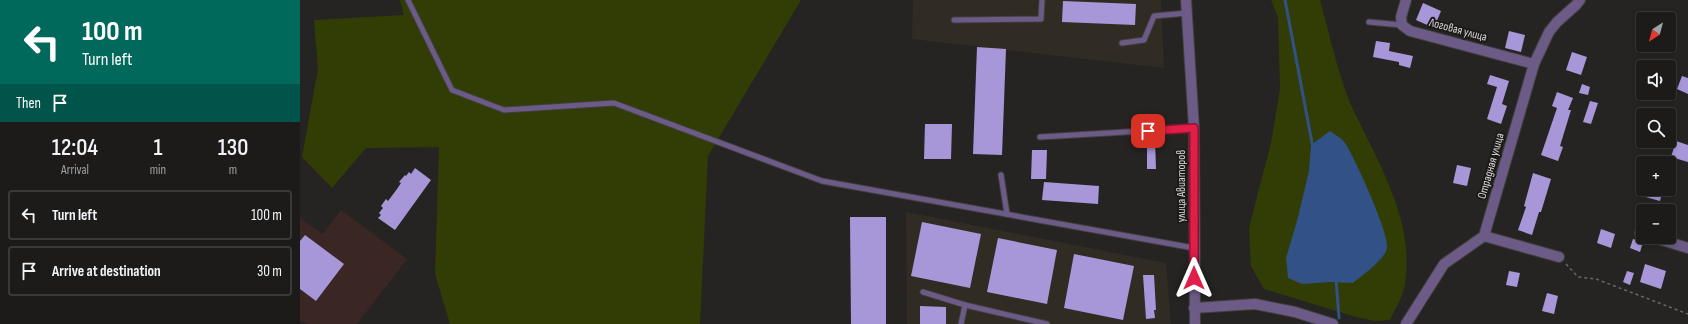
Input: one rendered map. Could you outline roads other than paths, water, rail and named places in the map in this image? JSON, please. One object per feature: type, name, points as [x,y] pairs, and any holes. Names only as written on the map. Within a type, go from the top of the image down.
[{"type":"street","name":"улица Авиаторов","points":[[1186,0],[1194,128],[1195,324]]},
{"type":"street","points":[[1402,25],[1401,17],[1406,0]]},
{"type":"street","name":"Отрадная улица","points":[[1484,236],[1534,64],[1549,32],[1557,22],[1580,0]]},
{"type":"street","name":"Логовая улица","points":[[1402,25],[1410,31],[1534,64]]},
{"type":"street","points":[[1406,324],[1444,264],[1484,236],[1559,257]]},
{"type":"street","points":[[1675,244],[1688,248]]},
{"type":"street","points":[[1194,308],[1255,304],[1295,312],[1333,324]]},
{"type":"lane","points":[[408,0],[452,90],[504,110],[614,103],[822,181],[1194,248]]},
{"type":"lane","points":[[954,20],[1041,19],[1042,0]]},
{"type":"lane","points":[[1122,43],[1144,40],[1154,16],[1187,14]]},
{"type":"lane","points":[[1368,22],[1402,25]]},
{"type":"lane","points":[[1040,137],[1194,128]]},
{"type":"lane","points":[[1001,175],[1007,214]]},
{"type":"lane","points":[[923,292],[965,305],[1047,324]]},
{"type":"lane","points":[[961,324],[965,305]]},
{"type":"water","points":[[1330,131],[1344,141],[1356,163],[1383,228],[1387,248],[1382,258],[1353,283],[1330,282],[1302,284],[1288,278],[1286,258],[1309,171],[1311,145]]},
{"type":"waterway","points":[[1285,0],[1313,148]]},
{"type":"waterway","points":[[1336,279],[1339,318]]}]
